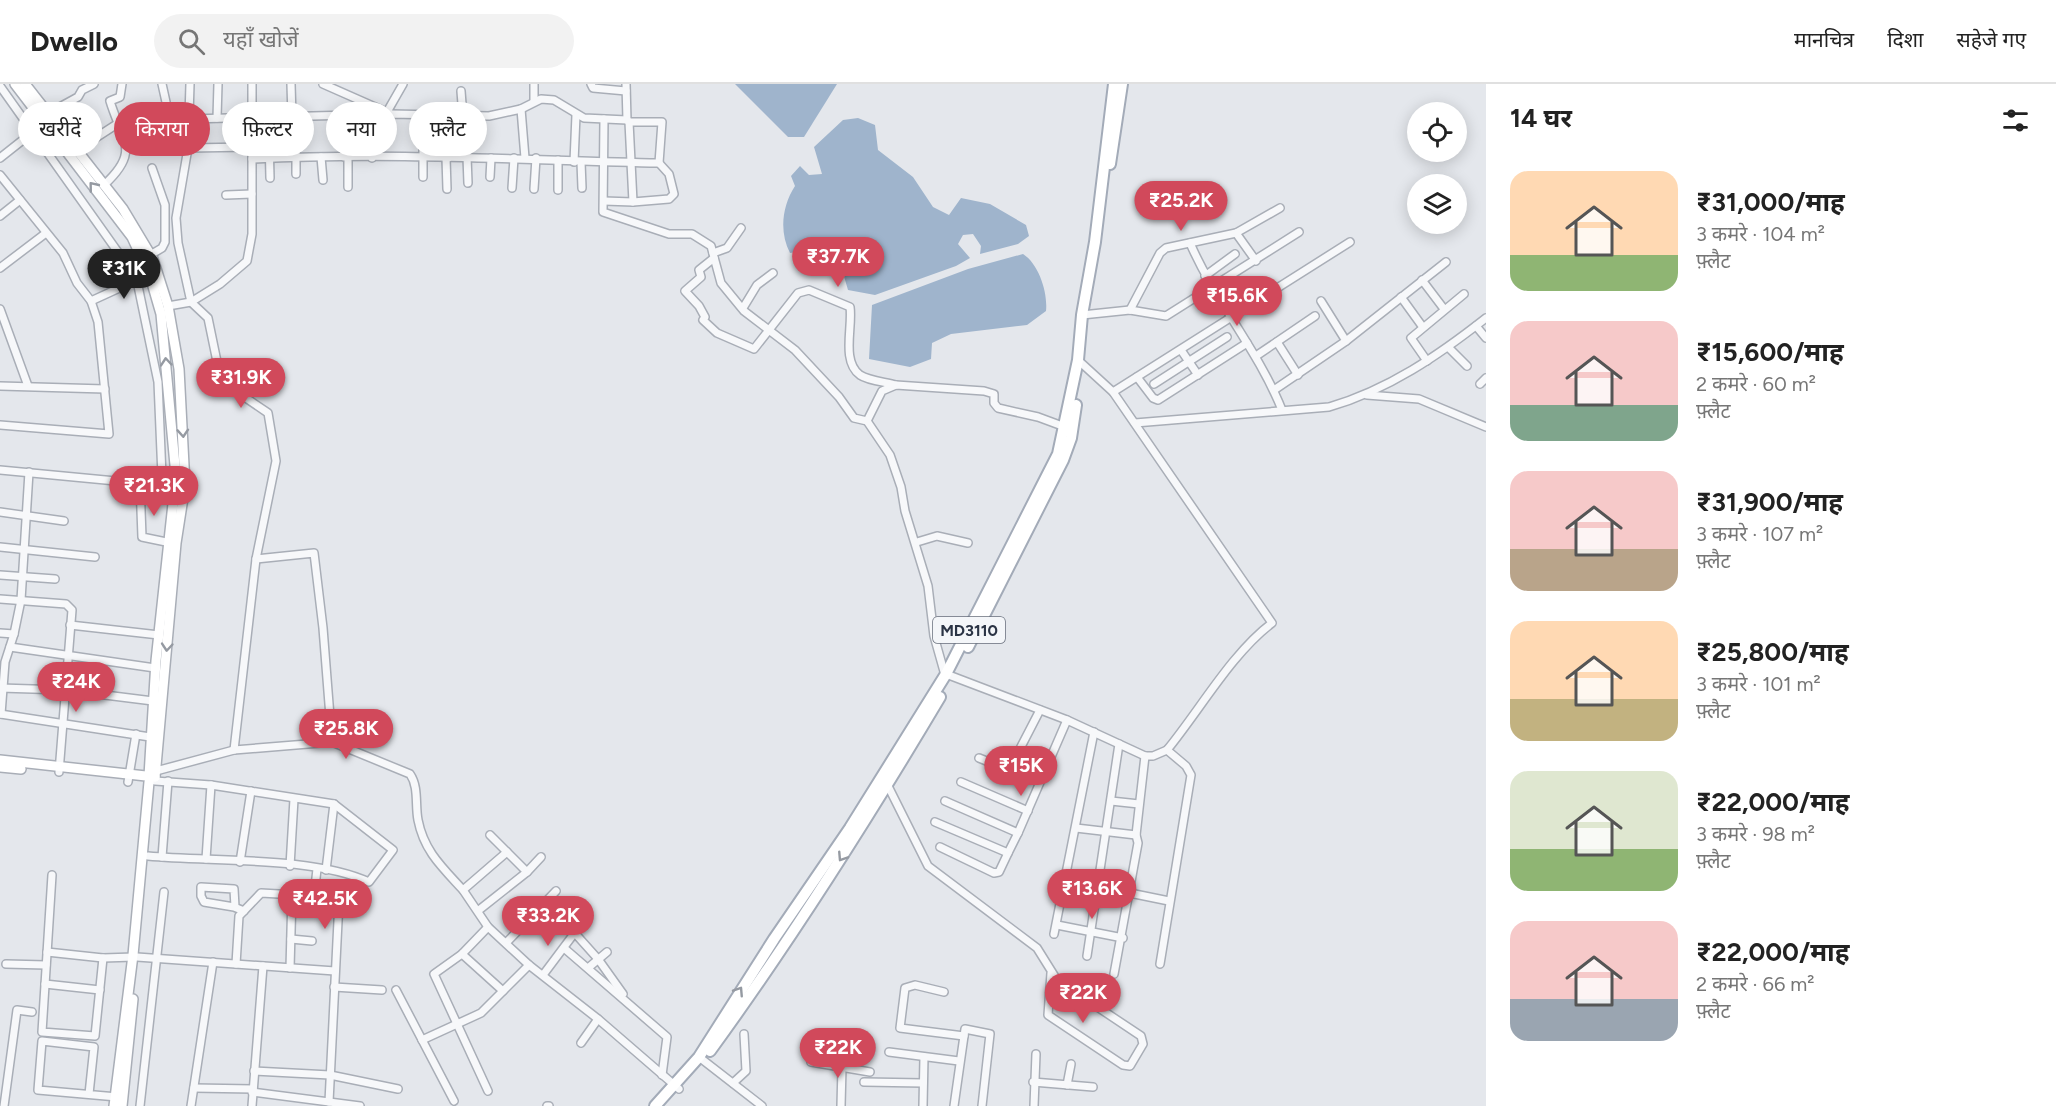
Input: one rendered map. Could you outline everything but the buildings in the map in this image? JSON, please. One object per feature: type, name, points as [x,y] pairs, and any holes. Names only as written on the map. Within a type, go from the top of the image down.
[{"type":"main road","points":[[15,84],[32,102]]},
{"type":"main road","points":[[25,84],[37,102]]},
{"type":"main road","name":"MD3110","points":[[656,1106],[701,1058],[756,987],[888,784],[1063,460],[1071,438],[1114,84]]},
{"type":"main road","name":"MD3110","points":[[1085,315],[1122,84]]},
{"type":"main road","points":[[74,156],[124,225],[143,278],[161,314],[176,476],[180,487]]},
{"type":"main road","points":[[82,156],[123,209],[159,273],[168,306],[179,369],[185,471],[180,487],[155,668],[150,736],[152,778],[147,856],[118,1102]]},
{"type":"main road","name":"MD3110","points":[[701,1058],[768,947],[849,828],[948,675],[1058,454],[1081,361]]},
{"type":"main road","points":[[136,958],[173,543]]},
{"type":"main road","points":[[0,760],[129,779],[152,778]]},
{"type":"main road","points":[[0,767],[60,770]]},
{"type":"main road","name":"MD3110","points":[[665,1106],[676,1087]]},
{"type":"street","points":[[71,102],[78,97],[82,90],[94,84]]},
{"type":"street","points":[[114,114],[110,101],[120,97],[122,84]]},
{"type":"street","points":[[162,84],[166,102]]},
{"type":"street","points":[[190,84],[190,102]]},
{"type":"street","points":[[217,118],[218,84]]},
{"type":"street","points":[[251,102],[252,84]]},
{"type":"street","points":[[291,84],[293,102]]},
{"type":"street","points":[[323,84],[341,87],[369,102]]},
{"type":"street","points":[[395,102],[404,84]]},
{"type":"street","points":[[534,84],[534,101]]},
{"type":"street","points":[[591,84],[593,88],[626,87],[633,202]]},
{"type":"street","points":[[0,86],[18,110]]},
{"type":"street","points":[[461,91],[462,102]]},
{"type":"street","points":[[487,116],[521,109],[534,101],[554,100],[584,118],[662,122],[659,163]]},
{"type":"street","points":[[521,109],[525,158]]},
{"type":"street","points":[[576,115],[578,162],[582,188]]},
{"type":"street","points":[[210,118],[222,118]]},
{"type":"street","points":[[604,119],[603,212],[669,234],[692,234],[711,246],[721,284],[742,308],[795,350],[839,397],[855,418],[867,422],[890,455],[917,543],[928,586],[934,636],[948,675],[1067,720],[1145,756],[1153,756],[1167,750],[1234,662],[1261,631],[1272,623],[1113,392],[1081,361]]},
{"type":"street","points":[[0,158],[18,143]]},
{"type":"street","points":[[51,156],[125,262],[133,265],[143,278],[158,382],[162,476],[176,476],[185,471]]},
{"type":"street","points":[[104,185],[121,170],[126,156]]},
{"type":"street","points":[[187,156],[176,218],[178,243],[190,302],[207,318],[221,381],[268,412],[276,461],[256,559],[234,750]]},
{"type":"street","points":[[270,158],[270,178]]},
{"type":"street","points":[[296,158],[296,174]]},
{"type":"street","points":[[321,158],[322,180]]},
{"type":"street","points":[[346,158],[348,187]]},
{"type":"street","points":[[423,158],[423,177]]},
{"type":"street","points":[[447,158],[447,189]]},
{"type":"street","points":[[467,158],[468,183]]},
{"type":"street","points":[[490,177],[491,158]]},
{"type":"street","points":[[512,188],[514,158]]},
{"type":"street","points":[[534,189],[536,158]]},
{"type":"street","points":[[168,306],[190,302],[220,284],[247,261],[252,234],[252,159],[536,158],[605,164],[659,163],[669,174],[674,194],[669,199],[633,202],[604,201]]},
{"type":"street","points":[[558,160],[558,190]]},
{"type":"street","points":[[150,255],[162,248],[165,242],[165,205],[152,168]]},
{"type":"street","points":[[0,175],[63,253],[77,283],[92,301],[98,322],[109,434],[0,426]]},
{"type":"street","points":[[226,195],[252,194]]},
{"type":"street","points":[[0,216],[20,200]]},
{"type":"street","points":[[1130,309],[1160,253],[1236,232],[1280,208]]},
{"type":"street","points":[[741,228],[727,248],[714,255],[699,270],[701,277],[685,291],[699,306],[705,317],[703,320],[717,333],[754,349],[803,290],[848,305],[851,311],[849,352],[854,367],[861,376],[896,385],[984,391],[994,394],[994,403],[1007,412],[1038,417],[1065,427]]},
{"type":"street","points":[[1236,232],[1256,261]]},
{"type":"street","points":[[1085,315],[1130,309],[1166,316],[1213,289],[1299,232]]},
{"type":"street","points":[[0,268],[46,233]]},
{"type":"street","points":[[1113,392],[1350,242]]},
{"type":"street","points":[[1190,243],[1205,276],[1256,356],[1282,410]]},
{"type":"street","points":[[1205,276],[1235,254]]},
{"type":"street","points":[[1274,390],[1346,341],[1446,262]]},
{"type":"street","points":[[742,308],[757,285],[773,273]]},
{"type":"street","points":[[92,301],[143,278]]},
{"type":"street","points":[[1422,280],[1444,309]]},
{"type":"street","points":[[1427,361],[1411,338],[1422,326],[1464,294]]},
{"type":"street","points":[[1401,297],[1422,326]]},
{"type":"street","points":[[1321,301],[1346,341]]},
{"type":"street","points":[[0,309],[28,386]]},
{"type":"street","points":[[1256,356],[1315,316]]},
{"type":"street","points":[[1135,423],[1329,407],[1365,395],[1427,361],[1449,348],[1486,318]]},
{"type":"street","points":[[1476,326],[1486,338]]},
{"type":"street","points":[[1154,384],[1227,337]]},
{"type":"street","points":[[1277,342],[1299,375]]},
{"type":"street","points":[[1137,377],[1153,398],[1158,400],[1247,343]]},
{"type":"street","points":[[1449,348],[1467,366]]},
{"type":"street","points":[[1181,350],[1198,375]]},
{"type":"street","points":[[1480,384],[1486,378]]},
{"type":"street","points":[[867,422],[882,391],[896,385]]},
{"type":"street","points":[[0,386],[105,389]]},
{"type":"street","points":[[1365,395],[1419,399],[1484,422]]},
{"type":"street","points":[[0,470],[180,487]]},
{"type":"street","points":[[29,472],[26,549],[21,600],[14,634],[2,662],[0,714],[150,736]]},
{"type":"street","points":[[140,483],[142,537],[173,543]]},
{"type":"street","points":[[0,512],[64,520]]},
{"type":"street","points":[[917,543],[937,536],[968,543]]},
{"type":"street","points":[[0,548],[94,557]]},
{"type":"street","points":[[256,559],[314,553],[323,628],[332,742]]},
{"type":"street","points":[[0,574],[55,579]]},
{"type":"street","points":[[0,599],[66,604],[72,610],[60,770]]},
{"type":"street","points":[[70,625],[159,635]]},
{"type":"street","points":[[0,633],[14,634]]},
{"type":"street","points":[[10,647],[155,668]]},
{"type":"street","points":[[1,688],[65,690],[153,702]]},
{"type":"street","points":[[979,758],[1008,770],[1040,710]]},
{"type":"street","points":[[940,847],[994,873],[999,872],[1067,720]]},
{"type":"street","points":[[1054,934],[1094,732]]},
{"type":"street","points":[[129,779],[136,734]]},
{"type":"street","points":[[152,778],[234,750],[332,742],[410,774],[414,781],[418,819],[426,847],[479,910],[488,927],[528,965],[598,1019],[676,1087]]},
{"type":"street","points":[[1087,956],[1119,744]]},
{"type":"street","points":[[1160,964],[1191,775],[1186,766],[1167,750]]},
{"type":"street","points":[[1114,974],[1123,938],[1138,843],[1136,835],[1145,756]]},
{"type":"street","points":[[147,856],[326,870],[369,882],[393,850],[334,804],[152,778]]},
{"type":"street","points":[[162,857],[168,782]]},
{"type":"street","points":[[961,782],[1028,811]]},
{"type":"street","points":[[888,784],[928,866],[1037,948],[1057,980],[1140,1036],[1143,1044],[1130,1066],[1048,1015],[1051,973]]},
{"type":"street","points":[[206,859],[211,785]]},
{"type":"street","points":[[240,862],[251,791]]},
{"type":"street","points":[[290,866],[294,799]]},
{"type":"street","points":[[945,801],[1018,832]]},
{"type":"street","points":[[1111,801],[1139,804]]},
{"type":"street","points":[[326,870],[334,804]]},
{"type":"street","points":[[935,822],[1008,853]]},
{"type":"street","points":[[1076,828],[1136,835]]},
{"type":"street","points":[[490,835],[527,872]]},
{"type":"street","points":[[463,890],[507,852]]},
{"type":"street","points":[[479,910],[527,872],[541,857]]},
{"type":"street","points":[[314,896],[317,869]]},
{"type":"street","points":[[52,874],[42,1032],[95,1036],[103,958]]},
{"type":"street","points":[[1066,880],[1169,901]]},
{"type":"street","points":[[235,907],[234,889],[201,886],[201,896],[204,902],[235,907],[244,911]]},
{"type":"street","points":[[506,943],[556,891]]},
{"type":"street","points":[[140,1106],[164,892]]},
{"type":"street","points":[[236,964],[237,926],[244,911],[261,892],[314,896],[339,901],[329,1102]]},
{"type":"street","points":[[290,968],[292,895]]},
{"type":"street","points":[[546,901],[573,935],[598,959],[629,1004]]},
{"type":"street","points":[[1057,925],[1123,938]]},
{"type":"street","points":[[488,927],[462,954],[434,974],[460,1024],[488,1091]]},
{"type":"street","points":[[543,975],[573,935]]},
{"type":"street","points":[[291,939],[312,941]]},
{"type":"street","points":[[564,948],[667,1037],[662,1075]]},
{"type":"street","points":[[47,952],[103,958],[158,958],[335,971]]},
{"type":"street","points":[[588,968],[607,952]]},
{"type":"street","points":[[462,954],[503,991]]},
{"type":"street","points":[[191,1106],[213,962]]},
{"type":"street","points":[[6,964],[46,965]]},
{"type":"street","points":[[422,1040],[460,1024],[481,1012],[528,965]]},
{"type":"street","points":[[252,1106],[263,966]]},
{"type":"street","points":[[45,984],[100,990]]},
{"type":"street","points":[[944,993],[915,985],[905,988],[900,1028],[964,1036]]},
{"type":"street","points":[[334,987],[382,990]]},
{"type":"street","points":[[396,990],[454,1101]]},
{"type":"street","points":[[4,1106],[17,1010],[32,1012]]},
{"type":"street","points":[[581,1043],[598,1019]]},
{"type":"street","points":[[954,1106],[965,1029],[990,1034],[982,1106]]},
{"type":"street","points":[[733,1083],[746,1071],[744,1034]]},
{"type":"street","points":[[89,1094],[94,1047],[42,1041],[38,1090],[89,1094],[118,1102]]},
{"type":"street","points":[[889,1052],[959,1062]]},
{"type":"street","points":[[1034,1106],[1033,1082],[1036,1054]]},
{"type":"street","points":[[923,1106],[924,1057]]},
{"type":"street","points":[[701,1058],[762,1106]]},
{"type":"street","points":[[811,1062],[870,1072]]},
{"type":"street","points":[[1067,1085],[1071,1064]]},
{"type":"street","points":[[841,1106],[842,1067]]},
{"type":"street","points":[[254,1071],[330,1075],[398,1089]]},
{"type":"street","points":[[864,1082],[923,1083]]},
{"type":"street","points":[[1033,1082],[1093,1088]]},
{"type":"street","points":[[194,1088],[253,1090],[360,1106]]},
{"type":"water","points":[[735,84],[837,84],[804,137],[788,137]]},
{"type":"water","points":[[858,118],[875,125],[878,150],[913,177],[933,207],[949,215],[961,198],[990,204],[1026,225],[1029,236],[1018,244],[980,254],[981,246],[973,234],[963,235],[958,244],[970,258],[956,266],[875,295],[848,290],[841,266],[814,249],[790,253],[784,236],[783,219],[787,202],[795,186],[791,176],[800,166],[809,175],[822,174],[814,147],[843,120]]},
{"type":"water","points":[[1023,254],[1038,272],[1044,288],[1046,304],[1046,311],[1027,325],[951,334],[932,343],[931,359],[910,367],[869,359],[872,305],[968,269]]}]
